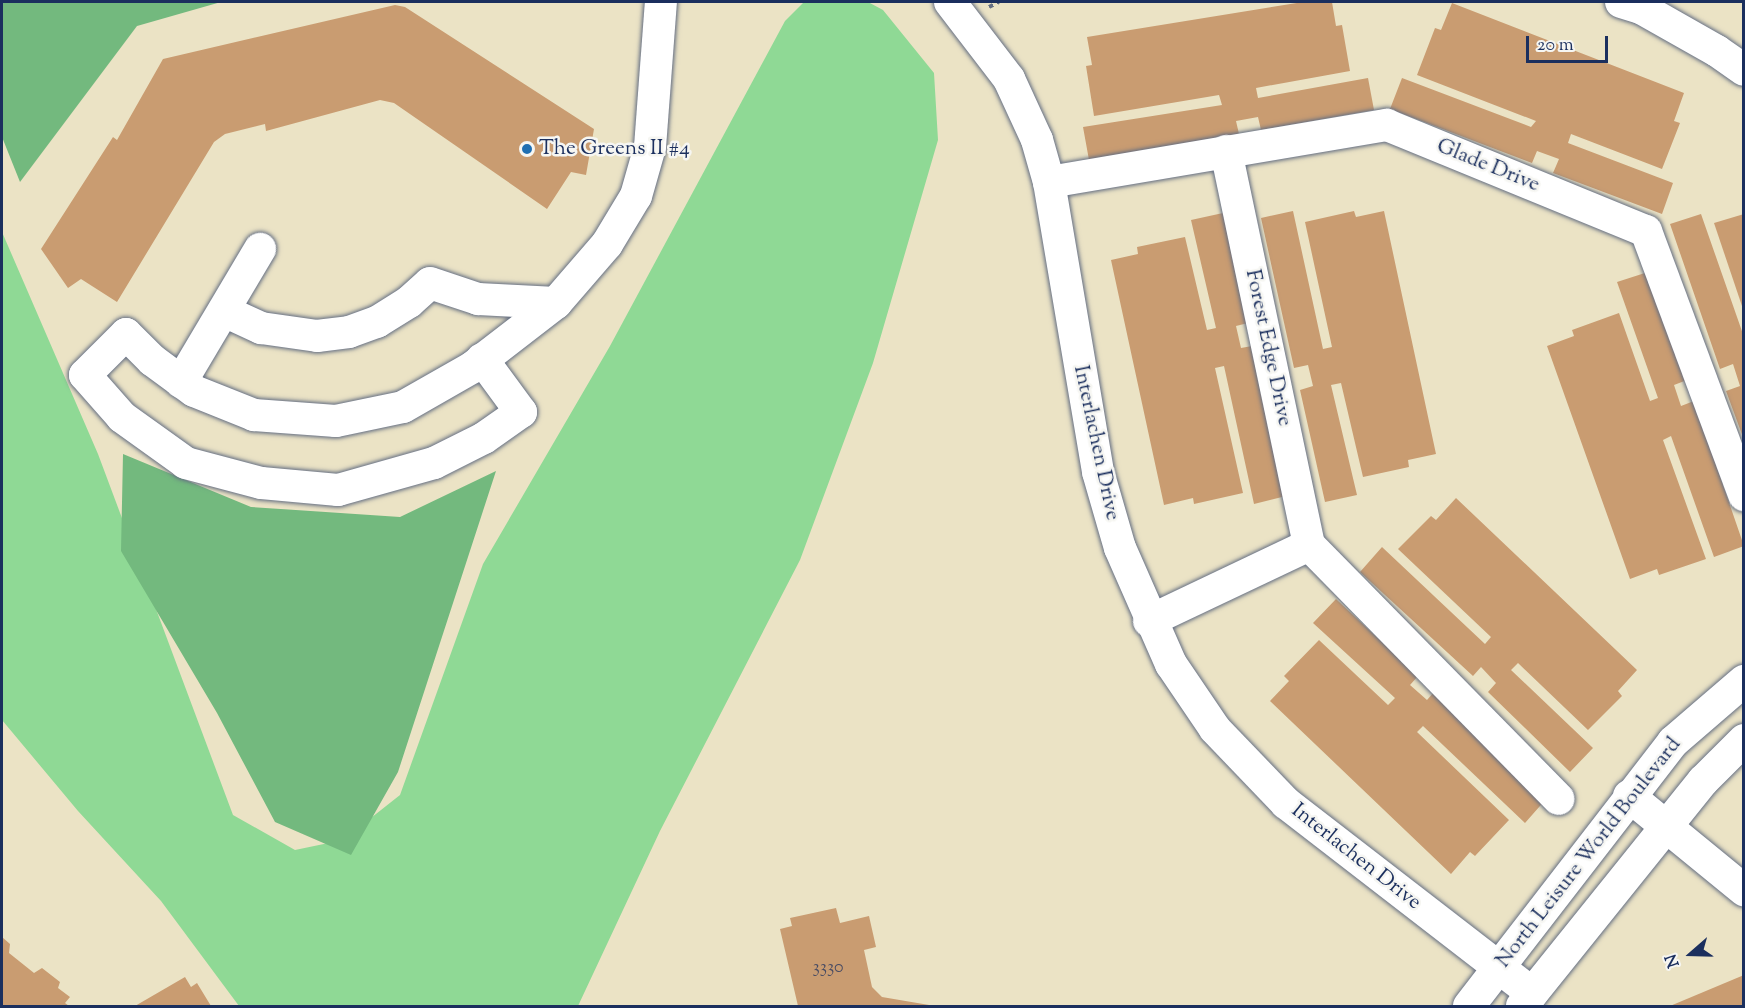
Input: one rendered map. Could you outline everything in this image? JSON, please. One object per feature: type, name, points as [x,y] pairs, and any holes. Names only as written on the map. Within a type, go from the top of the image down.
[{"type":"street","points":[[482,359],[521,412],[484,438],[434,463],[338,490],[261,483],[186,463],[122,417],[85,375],[126,334],[152,360],[194,391],[254,415],[336,421],[403,407],[482,359],[556,303],[607,244],[636,196],[650,147],[661,2]]},
{"type":"street","name":"Interlachen Drive","points":[[950,2],[1009,79],[1037,140],[1048,182],[1098,472],[1120,548],[1149,621],[1172,664],[1215,729],[1286,802],[1497,969],[1527,1000]]},
{"type":"street","points":[[1621,2],[1641,8],[1717,51],[1743,70]]},
{"type":"street","name":"Glade Drive","points":[[1048,182],[1387,125],[1646,231],[1743,495]]},
{"type":"street","name":"Forest Edge Drive","points":[[1226,151],[1309,545]]},
{"type":"street","points":[[181,382],[260,249]]},
{"type":"street","points":[[224,311],[261,328],[317,336],[348,332],[377,322],[410,302],[430,283],[478,299],[514,304],[556,303]]},
{"type":"street","points":[[1149,621],[1309,545],[1559,799]]},
{"type":"street","name":"North Leisure World Boulevard","points":[[1469,1006],[1673,742],[1743,681]]},
{"type":"street","name":"North Leisure World Boulevard","points":[[1527,1000],[1668,828],[1703,781],[1743,740]]},
{"type":"street","points":[[1629,796],[1743,890]]},
{"type":"green space","points":[[2,2],[221,2],[137,26],[20,182],[2,137]]},
{"type":"green space","points":[[804,2],[868,2],[883,10],[934,73],[938,140],[873,363],[800,560],[660,831],[578,1006],[239,1006],[161,901],[78,811],[2,720],[2,232],[98,454],[233,815],[295,850],[343,840],[400,795],[483,564],[610,346],[785,21]]},
{"type":"green space","points":[[123,454],[251,507],[400,517],[496,471],[398,772],[351,855],[275,822],[217,713],[121,551]]},
{"type":"building","points":[[1303,2],[1332,2],[1336,26],[1342,25],[1350,71],[1256,88],[1258,98],[1368,78],[1374,110],[1261,130],[1258,117],[1236,121],[1239,134],[1089,160],[1083,127],[1222,105],[1219,95],[1094,116],[1086,66],[1092,65],[1087,37]]},
{"type":"building","points":[[1452,3],[1684,93],[1674,121],[1680,123],[1662,169],[1571,134],[1568,143],[1673,183],[1662,214],[1553,173],[1559,159],[1537,151],[1532,163],[1390,109],[1402,78],[1531,127],[1536,121],[1417,75],[1435,28],[1441,30]]},
{"type":"building","name":"The Greens II #4","points":[[395,5],[405,7],[594,129],[586,175],[571,172],[547,209],[394,103],[380,100],[266,131],[265,124],[225,134],[214,142],[117,302],[81,279],[68,288],[41,249],[113,137],[117,140],[163,59]]},
{"type":"building","points":[[1293,211],[1323,349],[1332,347],[1305,222],[1354,211],[1356,217],[1384,211],[1436,454],[1408,460],[1409,467],[1363,477],[1341,383],[1331,385],[1357,495],[1325,502],[1300,390],[1313,386],[1308,365],[1294,368],[1261,218]]},
{"type":"building","points":[[1223,213],[1248,323],[1236,326],[1241,348],[1252,346],[1286,496],[1254,504],[1224,366],[1215,368],[1243,493],[1194,504],[1193,498],[1164,505],[1111,260],[1138,254],[1137,247],[1185,237],[1207,330],[1216,328],[1191,220]]},
{"type":"building","points":[[1701,214],[1744,337],[1744,440],[1726,391],[1740,386],[1733,364],[1720,369],[1670,224]]},
{"type":"building","points":[[1744,214],[1744,309],[1743,309],[1714,223]]},
{"type":"building","points":[[1648,272],[1687,380],[1674,385],[1681,406],[1694,401],[1744,546],[1714,557],[1671,436],[1663,440],[1706,559],[1659,575],[1657,569],[1630,579],[1547,346],[1574,336],[1572,330],[1619,313],[1650,401],[1658,398],[1617,282]]},
{"type":"building","points":[[1456,498],[1637,670],[1618,691],[1622,696],[1588,730],[1518,663],[1511,670],[1593,748],[1570,772],[1488,692],[1496,683],[1481,667],[1473,676],[1360,572],[1382,547],[1485,644],[1491,637],[1398,549],[1431,516],[1436,520]]},
{"type":"building","points":[[1336,599],[1418,676],[1410,685],[1427,700],[1434,692],[1547,798],[1525,823],[1423,726],[1417,732],[1509,820],[1475,856],[1470,852],[1451,874],[1270,701],[1289,681],[1284,676],[1319,640],[1388,705],[1395,698],[1313,623]]},
{"type":"building","points":[[836,908],[840,923],[869,916],[876,947],[864,950],[872,987],[882,997],[935,1006],[798,1006],[780,929],[792,926],[790,918]]},
{"type":"building","points":[[2,937],[10,944],[9,953],[34,973],[42,968],[60,982],[58,988],[70,997],[65,1003],[69,1006],[2,1006]]},
{"type":"building","points":[[1744,975],[1744,1006],[1670,1006]]},
{"type":"building","points":[[185,977],[191,987],[197,983],[211,1006],[135,1006]]},
{"type":"place","name":"The Greens II #4","points":[[527,149]]}]
